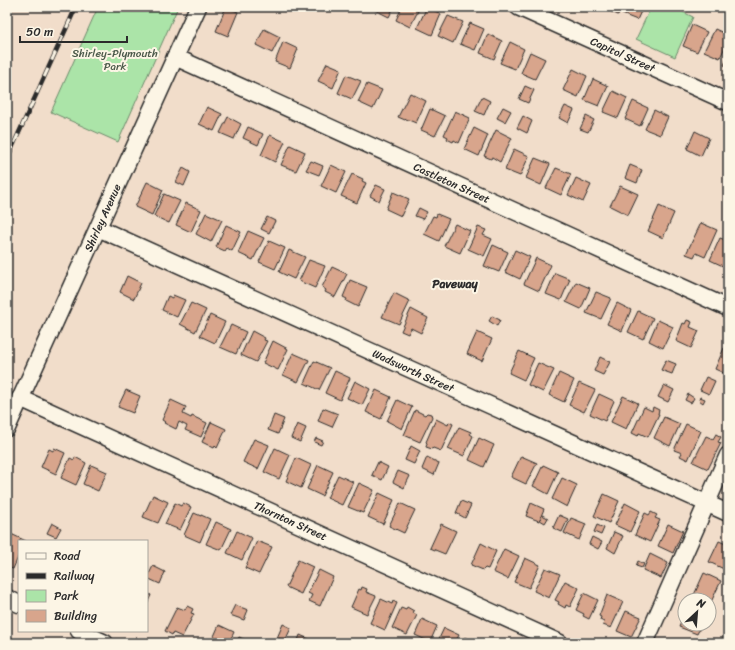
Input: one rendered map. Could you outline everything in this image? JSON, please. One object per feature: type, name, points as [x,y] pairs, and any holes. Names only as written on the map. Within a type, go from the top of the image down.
[{"type":"street","name":"Shirley Avenue","points":[[7,428],[198,7]]},
{"type":"street","name":"Capitol Street","points":[[518,7],[728,102]]},
{"type":"street","name":"Castleton Street","points":[[175,57],[728,308]]},
{"type":"street","name":"Wadsworth Street","points":[[98,228],[728,513]]},
{"type":"street","name":"Thornton Street","points":[[20,398],[560,643]]},
{"type":"street","points":[[645,643],[728,455]]},
{"type":"street","points":[[7,598],[18,604]]},
{"type":"street","points":[[81,632],[105,643]]},
{"type":"green space","name":"Shirley-Plymouth Park","points":[[98,7],[178,7],[118,142],[51,112]]},
{"type":"green space","points":[[651,7],[673,7],[693,17],[675,57],[636,39]]},
{"type":"building","points":[[226,7],[238,12],[228,36],[216,31]]},
{"type":"building","points":[[376,7],[394,7],[389,17],[375,10]]},
{"type":"building","points":[[402,7],[420,7],[410,27],[396,20]]},
{"type":"building","points":[[427,7],[441,14],[432,35],[417,28]]},
{"type":"building","points":[[621,7],[618,15],[603,8]]},
{"type":"building","points":[[626,7],[643,7],[637,20],[622,14]]},
{"type":"building","points":[[448,16],[463,22],[453,43],[438,36]]},
{"type":"building","points":[[470,23],[484,29],[475,50],[460,44]]},
{"type":"building","points":[[692,25],[707,32],[697,52],[683,46]]},
{"type":"building","points":[[264,29],[280,37],[272,53],[256,45]]},
{"type":"building","points":[[715,29],[728,35],[728,40],[720,58],[704,51]]},
{"type":"building","points":[[488,34],[502,41],[494,59],[480,53]]},
{"type":"building","points":[[283,42],[298,49],[290,68],[275,62]]},
{"type":"building","points":[[510,42],[524,49],[515,69],[500,63]]},
{"type":"building","points":[[530,52],[545,59],[535,79],[521,73]]},
{"type":"building","points":[[728,56],[728,67],[724,65]]},
{"type":"building","points":[[327,63],[341,69],[333,88],[318,81]]},
{"type":"building","points":[[573,69],[587,76],[578,97],[563,90]]},
{"type":"building","points":[[346,75],[361,81],[352,99],[338,93]]},
{"type":"building","points":[[593,79],[608,86],[599,106],[584,100]]},
{"type":"building","points":[[367,84],[382,90],[373,109],[358,102]]},
{"type":"building","points":[[525,86],[534,90],[528,103],[519,99]]},
{"type":"building","points":[[613,91],[627,98],[618,118],[603,112]]},
{"type":"building","points":[[410,93],[426,101],[416,123],[398,117]]},
{"type":"building","points":[[482,97],[490,101],[484,115],[475,111]]},
{"type":"building","points":[[633,101],[648,108],[640,126],[625,119]]},
{"type":"building","points":[[565,106],[574,110],[568,123],[559,118]]},
{"type":"building","points":[[207,107],[222,114],[214,131],[199,124]]},
{"type":"building","points":[[503,107],[511,111],[505,122],[497,118]]},
{"type":"building","points":[[430,109],[445,116],[435,136],[421,130]]},
{"type":"building","points":[[654,110],[668,117],[660,135],[645,129]]},
{"type":"building","points":[[455,111],[470,118],[459,143],[454,140],[453,142],[447,139],[448,137],[444,135]]},
{"type":"building","points":[[523,116],[532,121],[527,133],[517,128]]},
{"type":"building","points":[[586,116],[594,120],[588,132],[580,129]]},
{"type":"building","points":[[228,117],[241,124],[234,139],[220,133]]},
{"type":"building","points":[[248,127],[263,134],[258,145],[243,138]]},
{"type":"building","points":[[474,128],[488,135],[479,156],[464,149]]},
{"type":"building","points":[[496,130],[512,138],[500,162],[492,157],[491,159],[484,156]]},
{"type":"building","points":[[695,131],[709,138],[701,156],[687,149]]},
{"type":"building","points":[[270,135],[285,142],[275,162],[261,155]]},
{"type":"building","points":[[290,145],[305,152],[296,171],[281,165]]},
{"type":"building","points":[[514,149],[529,156],[520,176],[505,170]]},
{"type":"building","points":[[535,158],[550,164],[541,185],[526,178]]},
{"type":"building","points":[[311,161],[323,166],[319,175],[306,170]]},
{"type":"building","points":[[331,165],[346,172],[336,193],[321,186]]},
{"type":"building","points":[[630,165],[642,170],[637,183],[625,178]]},
{"type":"building","points":[[183,168],[190,172],[184,186],[176,182]]},
{"type":"building","points":[[556,168],[571,174],[561,195],[546,188]]},
{"type":"building","points":[[352,174],[363,179],[362,181],[366,183],[357,203],[341,196]]},
{"type":"building","points":[[576,178],[591,185],[583,202],[568,195]]},
{"type":"building","points":[[147,182],[163,190],[152,215],[135,207]]},
{"type":"building","points":[[376,185],[385,189],[379,201],[370,196]]},
{"type":"building","points":[[620,186],[638,194],[628,215],[610,206]]},
{"type":"building","points":[[393,192],[409,199],[401,216],[386,209]]},
{"type":"building","points":[[164,194],[180,201],[169,223],[154,216]]},
{"type":"building","points":[[186,203],[201,210],[191,232],[176,225]]},
{"type":"building","points":[[659,206],[674,213],[663,238],[648,231]]},
{"type":"building","points":[[419,208],[427,212],[423,219],[415,216]]},
{"type":"building","points":[[206,213],[222,220],[211,242],[196,234]]},
{"type":"building","points":[[437,214],[449,219],[439,241],[424,234],[433,216],[436,217]]},
{"type":"building","points":[[267,217],[275,221],[269,233],[261,229]]},
{"type":"building","points":[[701,223],[717,230],[705,257],[696,253],[694,257],[686,254]]},
{"type":"building","points":[[455,224],[470,231],[460,253],[444,246]]},
{"type":"building","points":[[226,225],[241,232],[232,251],[227,248],[225,251],[216,247]]},
{"type":"building","points":[[478,227],[486,230],[483,235],[492,239],[484,256],[468,249]]},
{"type":"building","points":[[248,231],[264,238],[253,260],[238,253]]},
{"type":"building","points":[[720,238],[728,241],[728,260],[725,267],[710,260]]},
{"type":"building","points":[[269,241],[285,248],[275,269],[259,262]]},
{"type":"building","points":[[493,245],[508,252],[499,272],[484,266]]},
{"type":"building","points":[[289,250],[305,257],[294,279],[279,272]]},
{"type":"building","points":[[515,250],[530,257],[520,279],[505,272]]},
{"type":"building","points":[[536,258],[551,265],[539,291],[524,284]]},
{"type":"building","points":[[309,260],[325,266],[315,288],[299,281]]},
{"type":"building","points":[[332,267],[347,274],[335,297],[325,292],[326,290],[322,287]]},
{"type":"building","points":[[555,273],[570,279],[561,300],[546,294]]},
{"type":"building","points":[[127,276],[141,283],[134,299],[120,292]]},
{"type":"building","points":[[350,280],[367,287],[358,307],[346,301],[347,299],[343,297]]},
{"type":"building","points":[[576,282],[590,288],[581,309],[566,302]]},
{"type":"building","points":[[596,292],[611,298],[601,319],[586,313]]},
{"type":"building","points":[[394,293],[410,301],[399,324],[382,317]]},
{"type":"building","points":[[173,295],[185,300],[177,317],[162,310],[168,296],[172,298]]},
{"type":"building","points":[[191,303],[206,310],[195,332],[180,324]]},
{"type":"building","points":[[617,303],[631,310],[622,331],[607,324]]},
{"type":"building","points":[[411,309],[428,318],[421,333],[411,328],[408,334],[401,331]]},
{"type":"building","points":[[638,311],[653,318],[643,339],[628,332]]},
{"type":"building","points":[[210,315],[225,322],[215,343],[200,336]]},
{"type":"building","points":[[492,316],[500,320],[497,326],[489,321]]},
{"type":"building","points":[[658,320],[673,327],[663,348],[649,341]]},
{"type":"building","points":[[687,320],[692,322],[690,327],[699,331],[691,348],[676,341],[683,323],[685,324]]},
{"type":"building","points":[[231,325],[246,332],[236,354],[220,347]]},
{"type":"building","points":[[252,331],[265,338],[264,340],[267,341],[256,362],[241,355]]},
{"type":"building","points":[[477,332],[492,339],[482,361],[467,354]]},
{"type":"building","points":[[273,341],[288,349],[278,370],[263,363]]},
{"type":"building","points":[[724,348],[728,350],[728,375],[715,369]]},
{"type":"building","points":[[519,351],[534,358],[524,380],[509,373]]},
{"type":"building","points":[[293,353],[309,360],[298,382],[283,375]]},
{"type":"building","points":[[600,357],[610,362],[603,375],[594,371]]},
{"type":"building","points":[[666,360],[676,364],[672,374],[661,370]]},
{"type":"building","points":[[314,361],[330,368],[319,390],[304,383]]},
{"type":"building","points":[[538,363],[554,370],[543,392],[528,385]]},
{"type":"building","points":[[335,371],[350,378],[340,400],[325,393]]},
{"type":"building","points":[[559,373],[574,380],[564,402],[549,395]]},
{"type":"building","points":[[706,377],[715,381],[709,394],[700,390]]},
{"type":"building","points":[[355,381],[370,389],[362,405],[347,398]]},
{"type":"building","points":[[579,383],[595,390],[584,412],[569,405]]},
{"type":"building","points":[[664,385],[674,390],[668,402],[658,397]]},
{"type":"building","points":[[126,390],[140,396],[133,413],[118,407]]},
{"type":"building","points":[[376,390],[391,397],[381,419],[366,412]]},
{"type":"building","points":[[599,394],[614,401],[605,421],[590,414]]},
{"type":"building","points":[[688,394],[694,398],[691,403],[685,400]]},
{"type":"building","points":[[623,396],[638,403],[626,429],[611,422]]},
{"type":"building","points":[[700,397],[705,399],[703,403],[699,400]]},
{"type":"building","points":[[171,400],[186,407],[183,414],[191,418],[192,416],[207,423],[201,437],[185,430],[187,426],[179,422],[176,429],[164,423],[165,422],[162,420]]},
{"type":"building","points":[[397,400],[412,407],[402,429],[387,421]]},
{"type":"building","points":[[644,407],[652,411],[653,407],[659,410],[659,414],[648,437],[639,433],[638,436],[632,433]]},
{"type":"building","points":[[323,408],[338,414],[332,427],[318,421]]},
{"type":"building","points":[[415,410],[425,415],[427,413],[431,414],[432,417],[420,442],[404,435]]},
{"type":"building","points":[[274,415],[284,419],[278,434],[268,430]]},
{"type":"building","points":[[664,417],[680,424],[670,446],[654,438]]},
{"type":"building","points":[[436,419],[448,425],[449,422],[453,424],[441,451],[426,447],[426,442]]},
{"type":"building","points":[[211,422],[226,429],[217,448],[202,442]]},
{"type":"building","points":[[297,424],[306,428],[300,442],[291,438]]},
{"type":"building","points":[[686,424],[701,431],[688,460],[680,456],[682,453],[674,450]]},
{"type":"building","points":[[459,427],[471,432],[470,434],[473,436],[464,456],[448,449]]},
{"type":"building","points":[[716,434],[721,437],[718,442],[721,443],[708,469],[693,462],[706,436],[713,439]]},
{"type":"building","points":[[316,438],[323,441],[321,445],[314,442]]},
{"type":"building","points":[[479,438],[494,445],[484,467],[469,460]]},
{"type":"building","points":[[254,439],[269,445],[258,469],[243,462]]},
{"type":"building","points":[[411,446],[420,451],[414,464],[405,460]]},
{"type":"building","points":[[54,448],[65,453],[56,474],[41,467],[49,449],[53,451]]},
{"type":"building","points":[[275,448],[290,455],[279,479],[264,472]]},
{"type":"building","points":[[521,456],[537,463],[526,484],[511,477]]},
{"type":"building","points":[[75,457],[86,463],[76,485],[61,478],[70,458],[74,460]]},
{"type":"building","points":[[427,457],[439,463],[434,475],[422,469]]},
{"type":"building","points":[[296,458],[311,465],[301,488],[286,481]]},
{"type":"building","points":[[378,462],[388,467],[382,480],[372,475]]},
{"type":"building","points":[[91,465],[107,472],[98,491],[83,484]]},
{"type":"building","points":[[318,465],[333,472],[322,496],[307,489]]},
{"type":"building","points":[[543,465],[558,472],[548,494],[533,486]]},
{"type":"building","points":[[398,471],[410,476],[404,488],[393,482]]},
{"type":"building","points":[[338,475],[353,482],[342,505],[327,498]]},
{"type":"building","points":[[562,478],[577,485],[567,507],[552,499]]},
{"type":"building","points":[[359,483],[374,490],[363,513],[348,507]]},
{"type":"building","points":[[379,493],[394,500],[383,524],[368,517]]},
{"type":"building","points":[[604,494],[619,501],[609,523],[594,516]]},
{"type":"building","points":[[153,495],[168,502],[158,523],[143,517]]},
{"type":"building","points":[[461,501],[471,505],[465,518],[456,513]]},
{"type":"building","points":[[175,503],[181,506],[183,503],[191,507],[180,530],[165,524]]},
{"type":"building","points":[[400,503],[415,510],[404,533],[389,526]]},
{"type":"building","points":[[531,503],[544,509],[539,521],[526,516]]},
{"type":"building","points":[[625,503],[640,511],[630,532],[615,525]]},
{"type":"building","points":[[651,512],[657,515],[655,518],[660,520],[650,542],[635,535],[645,513],[649,515]]},
{"type":"building","points":[[194,513],[210,519],[200,542],[184,535]]},
{"type":"building","points":[[542,515],[548,518],[545,523],[540,520]]},
{"type":"building","points":[[559,515],[568,519],[562,532],[553,528]]},
{"type":"building","points":[[571,518],[586,524],[579,540],[564,533]]},
{"type":"building","points":[[216,522],[231,529],[221,550],[206,544]]},
{"type":"building","points":[[52,523],[61,528],[56,537],[47,533]]},
{"type":"building","points":[[441,524],[456,531],[445,554],[430,548]]},
{"type":"building","points":[[668,524],[683,531],[673,553],[658,546]]},
{"type":"building","points":[[597,525],[604,528],[601,535],[594,532]]},
{"type":"building","points":[[237,531],[252,538],[242,560],[227,553]]},
{"type":"building","points":[[614,532],[623,536],[615,553],[607,548]]},
{"type":"building","points":[[11,534],[24,540],[18,540],[18,557],[13,569],[7,567],[7,542]]},
{"type":"building","points":[[592,537],[602,542],[598,549],[589,544]]},
{"type":"building","points":[[257,541],[272,547],[259,574],[245,568]]},
{"type":"building","points":[[719,541],[728,545],[728,566],[726,570],[709,562]]},
{"type":"building","points":[[481,543],[496,551],[488,569],[485,568],[483,570],[471,565]]},
{"type":"building","points":[[504,549],[519,556],[508,579],[493,572]]},
{"type":"building","points":[[650,554],[668,563],[661,578],[643,570]]},
{"type":"building","points":[[525,558],[540,565],[529,588],[514,582]]},
{"type":"building","points":[[298,560],[313,567],[301,594],[286,587]]},
{"type":"building","points":[[638,561],[644,564],[642,568],[636,566]]},
{"type":"building","points":[[153,566],[165,572],[160,584],[148,578]]},
{"type":"building","points":[[545,568],[560,574],[549,598],[534,591]]},
{"type":"building","points":[[319,570],[333,577],[320,606],[309,601],[312,595],[308,593]]},
{"type":"building","points":[[704,573],[721,581],[716,592],[695,592]]},
{"type":"building","points":[[565,581],[579,588],[570,607],[566,605],[565,608],[558,604],[559,602],[555,600]]},
{"type":"building","points":[[362,587],[367,589],[366,592],[376,596],[367,614],[351,607],[359,589],[361,590]]},
{"type":"building","points":[[584,593],[598,600],[589,619],[583,616],[584,614],[576,610]]},
{"type":"building","points":[[148,594],[151,595],[148,602]]},
{"type":"building","points":[[607,595],[623,602],[611,628],[603,625],[604,622],[600,620],[601,617],[599,616]]},
{"type":"building","points":[[381,599],[392,604],[393,601],[397,603],[385,630],[370,623]]},
{"type":"building","points":[[235,605],[248,610],[244,620],[230,615]]},
{"type":"building","points":[[187,606],[193,609],[191,613],[194,614],[182,637],[173,633],[172,635],[165,631],[177,607],[185,610]]},
{"type":"building","points":[[407,607],[414,611],[413,613],[417,615],[407,635],[392,628],[401,608],[406,610]]},
{"type":"building","points":[[626,611],[641,617],[631,637],[617,631]]},
{"type":"building","points":[[422,619],[437,626],[430,642],[415,635]]},
{"type":"building","points":[[283,624],[291,628],[285,641],[277,638]]},
{"type":"building","points":[[219,625],[234,632],[229,643],[211,643]]},
{"type":"building","points":[[444,628],[459,635],[455,643],[437,643]]},
{"type":"building","points":[[300,635],[309,639],[307,643],[297,643]]},
{"type":"building","points":[[239,637],[252,643],[237,643]]},
{"type":"building","points":[[465,637],[478,643],[462,643]]},
{"type":"building","points":[[13,639],[17,641],[18,639],[27,643],[11,643]]},
{"type":"railway","points":[[7,159],[76,7]]},
{"type":"district","name":"Paveway","points":[[455,284]]}]
